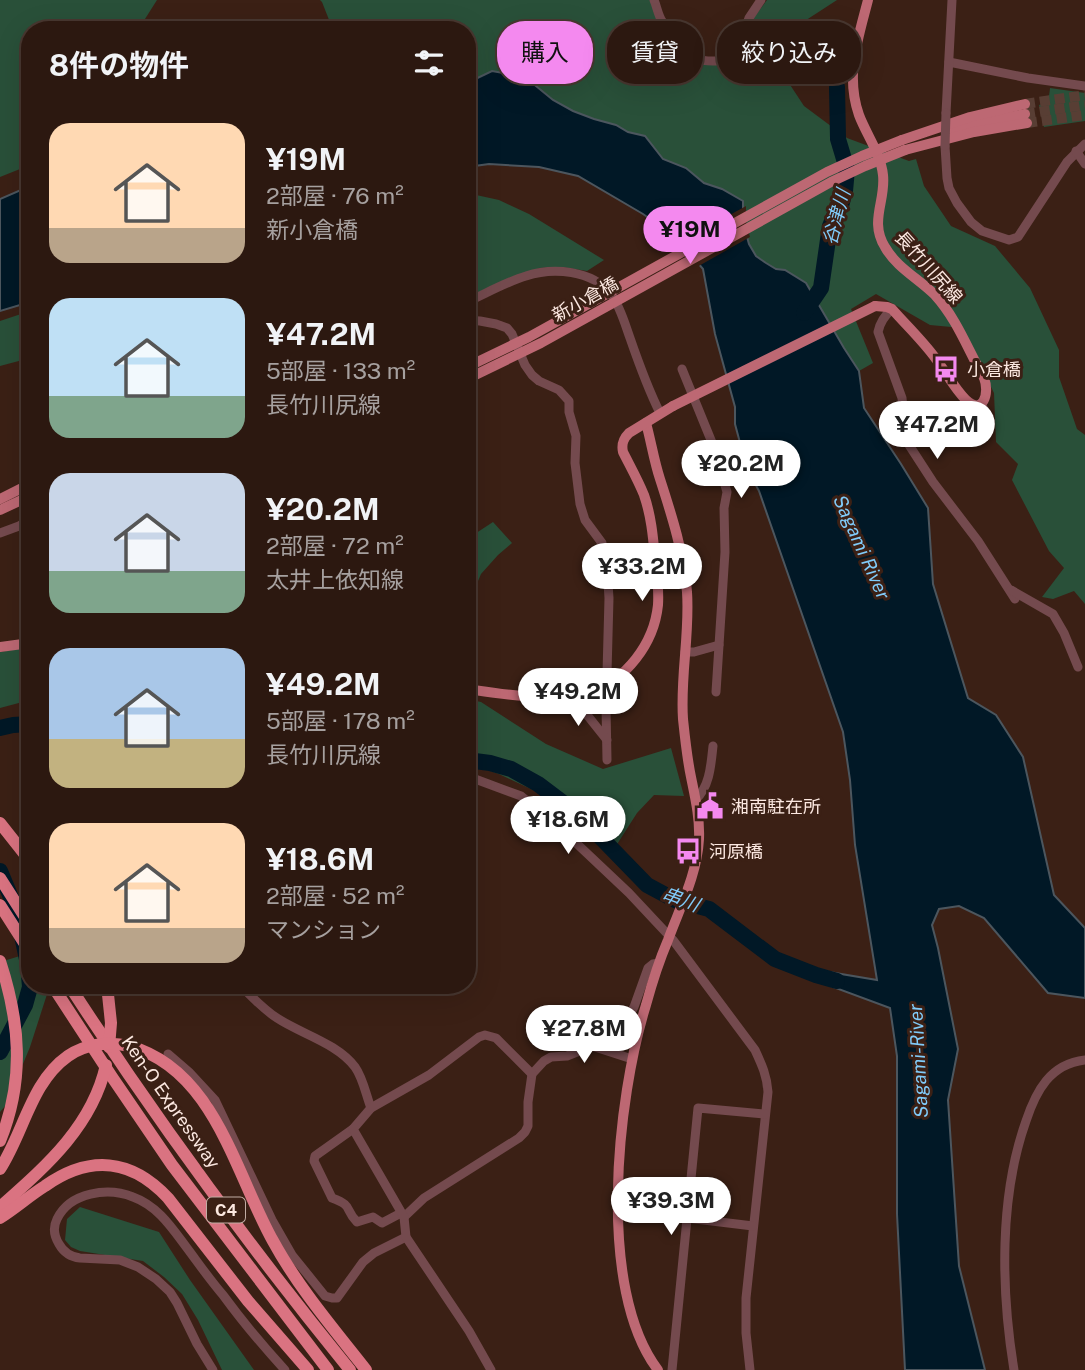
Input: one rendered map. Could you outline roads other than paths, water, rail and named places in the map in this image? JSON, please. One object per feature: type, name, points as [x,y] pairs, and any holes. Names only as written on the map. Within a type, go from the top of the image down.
[{"type":"highway","points":[[0,823],[21,850]]},
{"type":"highway","points":[[0,878],[21,911]]},
{"type":"highway","points":[[0,905],[21,937]]},
{"type":"highway","points":[[0,961],[13,1010],[18,1062],[13,1101],[0,1141]]},
{"type":"highway","name":"Ken-O Expressway","points":[[58,994],[172,1165],[328,1370]]},
{"type":"highway","name":"Ken-O Expressway","points":[[75,994],[186,1155],[350,1370]]},
{"type":"highway","points":[[0,1207],[65,1145],[97,1094],[110,1044],[108,994]]},
{"type":"highway","points":[[0,1169],[43,1083],[54,1068],[69,1055],[86,1047],[103,1044],[125,1045],[145,1052],[185,1080],[205,1104],[219,1127],[273,1241],[311,1300],[366,1370]]},
{"type":"highway","points":[[0,1218],[45,1185],[74,1170],[101,1164],[123,1167],[138,1173],[168,1198],[248,1301],[307,1370]]},
{"type":"main road","name":"長竹川尻線","points":[[868,0],[856,46],[852,77],[860,116],[882,170],[878,231],[889,253],[935,296],[950,315],[987,386],[985,398],[981,402]]},
{"type":"main road","points":[[903,145],[972,124],[1026,114]]},
{"type":"main road","points":[[903,145],[970,117],[1026,114]]},
{"type":"main road","points":[[903,145],[974,132],[1026,114]]},
{"type":"main road","name":"新小倉橋","points":[[476,363],[529,337],[827,172],[871,152],[903,145]]},
{"type":"main road","name":"新小倉橋","points":[[476,375],[541,343],[903,145]]},
{"type":"main road","points":[[476,691],[531,696],[572,696],[589,693],[607,684],[628,667],[642,650],[652,629],[658,606],[655,554],[649,512],[622,448],[624,438],[629,433],[660,413],[875,306],[892,309],[935,357],[965,399],[969,403],[981,402]]},
{"type":"main road","points":[[646,423],[668,503],[687,592],[683,708],[699,839],[689,887],[645,1007],[632,1059],[619,1149],[618,1211],[625,1285],[633,1321],[647,1356],[658,1370]]},
{"type":"main road","points":[[0,499],[21,488]]},
{"type":"main road","points":[[0,510],[21,500]]},
{"type":"main road","points":[[0,647],[21,644]]},
{"type":"street","points":[[654,0],[662,22],[693,56],[705,60],[727,60],[737,55],[746,26],[761,0]]},
{"type":"street","points":[[952,0],[945,146],[947,178],[957,203],[977,228],[1009,240],[1018,237],[1067,162],[1085,144]]},
{"type":"street","points":[[949,62],[1085,86]]},
{"type":"street","points":[[1076,151],[1085,164]]},
{"type":"street","points":[[476,298],[526,276],[550,271],[589,277],[601,284],[617,295],[621,314],[660,413]]},
{"type":"street","points":[[892,309],[884,316],[878,332],[902,398],[903,408],[896,423],[898,428],[933,482],[978,541],[1015,599]]},
{"type":"street","points":[[476,321],[506,328],[512,334],[532,375],[559,390],[569,401],[569,412],[576,436],[575,463],[580,504],[585,520],[602,543],[607,569],[607,760]]},
{"type":"street","points":[[681,369],[713,446],[727,492],[724,508],[716,692]]},
{"type":"street","points":[[981,402],[989,426]]},
{"type":"street","points":[[0,533],[21,525]]},
{"type":"street","points":[[1006,588],[1053,614],[1081,671]]},
{"type":"street","points":[[685,652],[719,645]]},
{"type":"street","points":[[1069,659],[1081,671]]},
{"type":"street","points":[[572,696],[607,740]]},
{"type":"street","points":[[696,799],[708,779],[713,746]]},
{"type":"street","points":[[476,779],[521,796],[557,825],[629,892],[670,934],[730,1016],[758,1057],[767,1076],[768,1092],[746,1298],[750,1370]]},
{"type":"street","points":[[591,1030],[625,1020],[634,1007],[648,968],[659,963]]},
{"type":"street","points":[[249,994],[276,1018],[337,1050],[349,1060],[357,1070],[371,1108]]},
{"type":"street","points":[[532,1074],[496,1038],[485,1035],[479,1037],[429,1075],[371,1108],[353,1129],[315,1156],[314,1161],[332,1198],[344,1202],[358,1222],[373,1217],[382,1223],[402,1215],[525,1132],[528,1126],[532,1074],[544,1061],[592,1046],[632,1059]]},
{"type":"street","points":[[168,1054],[215,1100],[272,1220],[292,1255],[325,1296],[337,1298],[363,1262],[373,1253],[406,1237]]},
{"type":"street","points":[[1014,1370],[1007,1319],[1006,1208],[1015,1154],[1028,1115],[1043,1083],[1064,1066],[1085,1060]]},
{"type":"street","points":[[672,1370],[698,1108],[765,1114]]},
{"type":"street","points":[[353,1129],[402,1215],[406,1237],[469,1331],[491,1370]]},
{"type":"street","points":[[213,1370],[177,1303],[156,1279],[128,1263],[111,1259],[80,1258],[64,1251],[54,1232],[55,1223],[66,1206],[80,1197],[102,1192],[133,1196],[149,1205],[167,1222],[285,1370]]},
{"type":"street","points":[[687,1218],[753,1226]]},
{"type":"water","points":[[492,71],[497,72],[497,84],[534,84],[553,100],[573,111],[645,136],[663,159],[686,168],[704,183],[743,201],[743,222],[749,244],[756,256],[806,283],[859,371],[864,408],[928,508],[933,584],[968,698],[996,715],[1023,757],[1054,895],[1085,928],[1085,998],[1048,993],[984,918],[959,906],[939,909],[932,925],[958,1049],[948,1100],[959,1266],[985,1370],[905,1370],[897,1214],[897,1056],[890,1008],[814,980],[817,970],[877,980],[855,845],[843,732],[759,491],[747,469],[735,424],[735,407],[715,334],[703,269],[677,238],[643,214],[578,176],[539,167],[476,166],[476,79]]},
{"type":"water","points":[[21,190],[21,305],[0,311],[0,199]]},
{"type":"waterway","name":"谷津川","points":[[804,313],[821,288],[830,226],[841,206],[845,191],[847,169],[838,139],[837,87]]},
{"type":"waterway","name":"串川","points":[[0,728],[21,725]]},
{"type":"waterway","name":"串川","points":[[476,761],[511,769],[538,784],[579,815],[647,885],[675,900],[709,909],[775,959],[837,981]]},
{"type":"waterway","name":"串川","points":[[0,871],[17,912],[21,931]]},
{"type":"waterway","name":"串川","points":[[0,1052],[28,994]]},
{"type":"tunnel","points":[[1025,104],[1085,95]]},
{"type":"tunnel","points":[[1025,114],[1085,105]]},
{"type":"tunnel","points":[[1027,123],[1085,115]]},
{"type":"place","name":"小倉橋","points":[[946,369]]},
{"type":"place","name":"湘南駐在所","points":[[710,806]]},
{"type":"place","name":"河原橋","points":[[688,851]]},
{"type":"water label","name":"Sagami River","points":[[862,547]]},
{"type":"water label","name":"Sagami-River","points":[[918,1061]]}]
